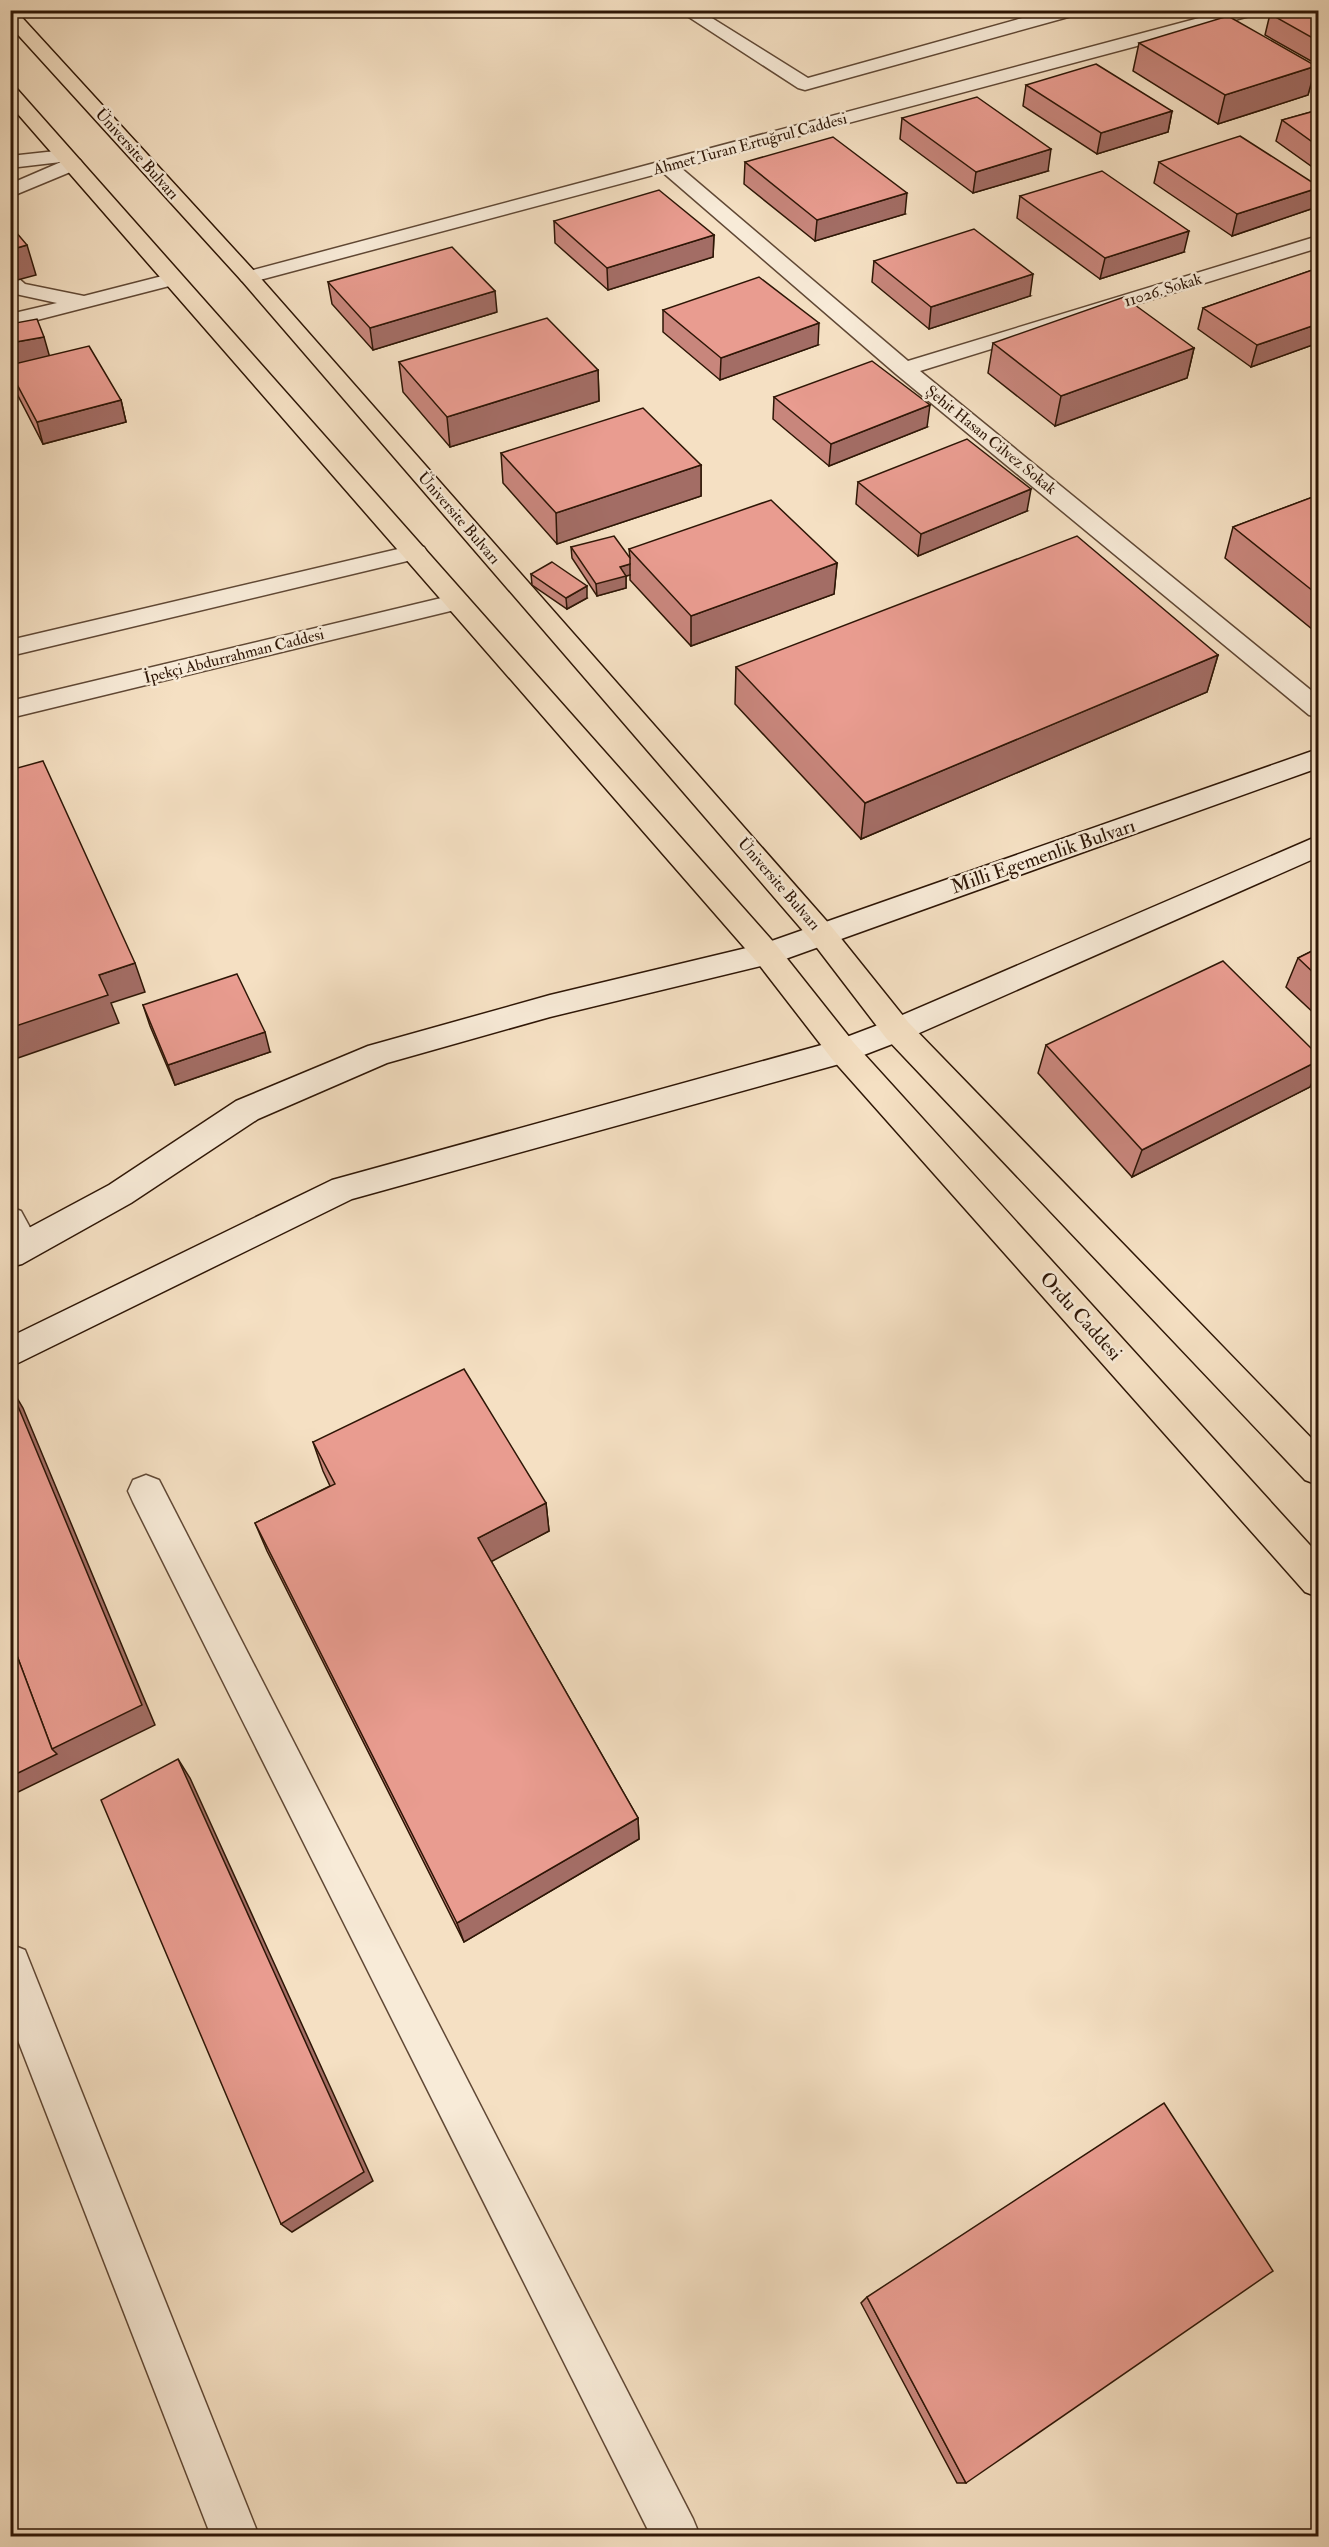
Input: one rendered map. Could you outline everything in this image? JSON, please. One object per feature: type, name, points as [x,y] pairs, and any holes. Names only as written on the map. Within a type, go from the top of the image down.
[{"type":"main road","name":"Üniversite Bulvarı","points":[[12,18],[249,277],[821,933],[897,1030]]},
{"type":"main road","points":[[10,93],[767,954],[843,1051]]},
{"type":"main road","points":[[897,1030],[1318,1469]]},
{"type":"main road","name":"Ordu Caddesi","points":[[843,1051],[1318,1580]]},
{"type":"street","points":[[686,10],[805,84],[1073,10]]},
{"type":"street","name":"Ahmet Turan Ertuğrul Caddesi","points":[[249,277],[1251,10]]},
{"type":"street","points":[[10,162],[69,160]]},
{"type":"street","points":[[10,191],[69,160]]},
{"type":"street","name":"Şehit Hasan Cilvez Sokak","points":[[667,166],[904,369],[1318,709]]},
{"type":"street","name":"11026. Sokak","points":[[904,369],[1318,242]]},
{"type":"street","points":[[10,321],[174,279]]},
{"type":"street","points":[[11,282],[18,289],[86,302]]},
{"type":"street","points":[[10,648],[414,552]]},
{"type":"street","name":"İpekçi Abdurrahman Caddesi","points":[[10,710],[458,602]]},
{"type":"street","name":"Milli Egemenlik Bulvarı","points":[[15,1240],[120,1194],[248,1110],[379,1054],[550,1006],[767,954],[1318,759]]},
{"type":"street","points":[[10,1353],[343,1188],[843,1051],[897,1030],[1318,846]]},
{"type":"street","points":[[146,1491],[676,2536]]},
{"type":"street","points":[[10,1965],[235,2536]]},
{"type":"building","points":[[1282,10],[1318,10],[1318,41],[1270,14]]},
{"type":"building","points":[[1228,16],[1316,66],[1225,95],[1139,43]]},
{"type":"building","points":[[1096,64],[1172,111],[1101,133],[1026,85]]},
{"type":"building","points":[[977,97],[1051,149],[976,172],[902,118]]},
{"type":"building","points":[[1318,110],[1318,146],[1282,120]]},
{"type":"building","points":[[1240,136],[1318,188],[1237,214],[1159,162]]},
{"type":"building","points":[[833,137],[907,193],[817,220],[745,162]]},
{"type":"building","points":[[1102,171],[1189,231],[1105,258],[1020,196]]},
{"type":"building","points":[[659,190],[714,235],[607,268],[554,221]]},
{"type":"building","points":[[10,225],[27,245],[10,250]]},
{"type":"building","points":[[974,229],[1033,274],[931,307],[874,261]]},
{"type":"building","points":[[452,247],[495,291],[370,328],[328,282]]},
{"type":"building","points":[[1318,268],[1318,324],[1257,345],[1203,308]]},
{"type":"building","points":[[759,277],[819,323],[721,358],[663,310]]},
{"type":"building","points":[[1124,297],[1194,348],[1061,396],[993,343]]},
{"type":"building","points":[[547,318],[598,370],[447,417],[399,362]]},
{"type":"building","points":[[37,319],[44,337],[10,343],[10,324]]},
{"type":"building","points":[[89,346],[121,400],[37,422],[10,371],[10,365]]},
{"type":"building","points":[[872,361],[930,405],[831,444],[774,397]]},
{"type":"building","points":[[643,408],[701,465],[556,513],[501,453]]},
{"type":"building","points":[[967,439],[1031,489],[921,534],[858,482]]},
{"type":"building","points":[[1318,495],[1318,595],[1233,527]]},
{"type":"building","points":[[771,500],[837,563],[691,616],[629,549]]},
{"type":"building","points":[[614,536],[630,558],[630,564],[620,567],[626,576],[596,584],[571,547]]},
{"type":"building","points":[[1077,536],[1218,655],[865,803],[736,667]]},
{"type":"building","points":[[552,562],[587,586],[566,598],[531,574]]},
{"type":"building","points":[[43,761],[135,963],[99,975],[108,995],[10,1028],[10,770]]},
{"type":"building","points":[[1318,948],[1318,977],[1298,958]]},
{"type":"building","points":[[1223,961],[1318,1055],[1318,1061],[1142,1150],[1046,1045]]},
{"type":"building","points":[[237,974],[265,1032],[168,1065],[143,1005]]},
{"type":"building","points":[[464,1369],[546,1503],[478,1538],[638,1818],[457,1923],[255,1523],[335,1484],[313,1442]]},
{"type":"building","points":[[10,1387],[142,1705],[52,1749],[10,1637]]},
{"type":"building","points":[[10,1637],[52,1749],[57,1754],[10,1777]]},
{"type":"building","points":[[178,1759],[364,2172],[281,2224],[101,1800]]},
{"type":"building","points":[[1164,2103],[1273,2271],[966,2483],[867,2297]]}]
